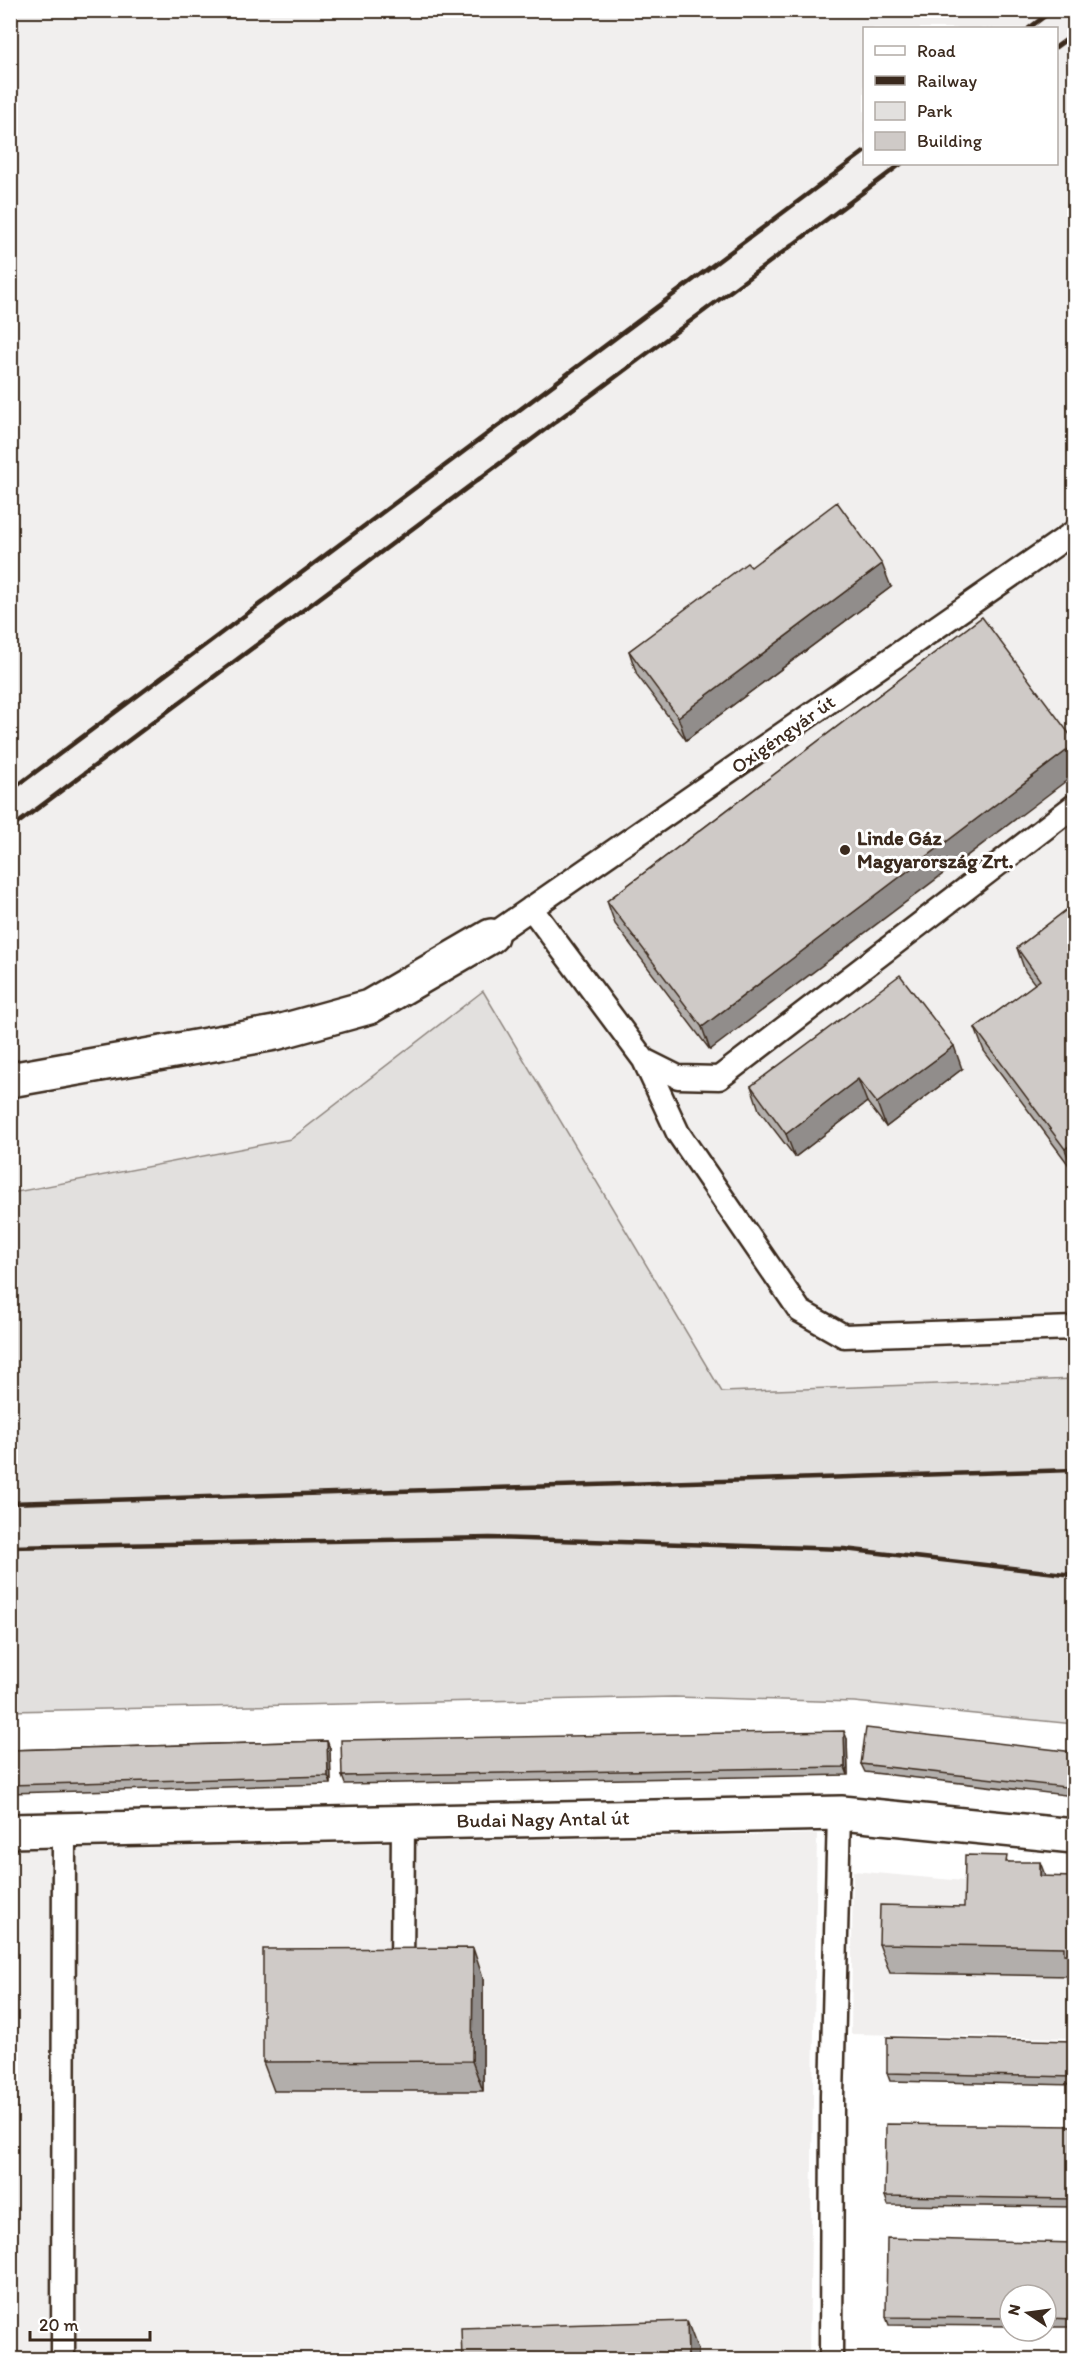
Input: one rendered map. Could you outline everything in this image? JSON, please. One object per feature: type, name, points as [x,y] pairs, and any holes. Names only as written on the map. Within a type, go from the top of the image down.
[{"type":"street","points":[[10,1080],[275,1033],[369,1006],[491,936]]},
{"type":"street","name":"Budai Nagy Antal út","points":[[10,1831],[839,1813],[1074,1836]]},
{"type":"lane","name":"Oxigéngyár út","points":[[491,936],[1074,533]]},
{"type":"lane","points":[[644,1060],[678,1077],[719,1078],[1074,806]]},
{"type":"lane","points":[[531,908],[644,1060],[678,1133],[800,1311],[844,1336],[1074,1328]]},
{"type":"lane","points":[[831,2360],[832,2097],[839,1813]]},
{"type":"lane","points":[[402,1979],[403,1822]]},
{"type":"lane","points":[[63,2360],[64,1829]]},
{"type":"shaded area","points":[[11,11],[1074,11],[1074,1379],[722,1392],[483,991],[291,1139],[11,1193]]},
{"type":"shaded area","points":[[817,1834],[809,2359],[11,2359],[10,1850]]},
{"type":"shaded area","points":[[853,1871],[1074,1891],[1074,2038],[851,2034]]},
{"type":"green space","points":[[483,991],[722,1392],[1074,1379],[1074,1724],[854,1702],[674,1697],[11,1711],[11,1193],[291,1139]]},
{"type":"building","points":[[837,502],[882,564],[678,717],[629,651],[747,563],[751,567]]},
{"type":"building","name":"Linde Gáz Magyarország Zrt.","points":[[982,617],[1074,740],[1074,745],[702,1027],[607,901]]},
{"type":"building","points":[[1074,904],[1074,1142],[1065,1149],[975,1028],[1040,980],[1017,948]]},
{"type":"building","points":[[900,975],[954,1046],[877,1103],[858,1079],[786,1134],[751,1086]]},
{"type":"building","points":[[866,1728],[1074,1752],[1074,1788],[861,1764]]},
{"type":"building","points":[[844,1731],[845,1767],[342,1776],[341,1740]]},
{"type":"building","points":[[327,1741],[328,1776],[10,1785],[10,1750]]},
{"type":"building","points":[[965,1855],[1007,1856],[1006,1862],[1040,1862],[1040,1876],[1074,1877],[1074,1955],[1064,1954],[1064,1947],[879,1944],[880,1905],[964,1907]]},
{"type":"building","points":[[473,1948],[472,2061],[263,2062],[263,1949]]},
{"type":"building","points":[[887,2037],[1074,2041],[1074,2077],[887,2073]]},
{"type":"building","points":[[886,2124],[1074,2126],[1074,2199],[885,2196]]},
{"type":"building","points":[[887,2238],[1074,2243],[1074,2319],[1058,2318],[1058,2283],[998,2283],[998,2318],[886,2317]]},
{"type":"building","points":[[687,2321],[688,2360],[462,2360],[461,2328]]},
{"type":"railway","points":[[1030,27],[1053,10]]},
{"type":"railway","points":[[1058,46],[1074,34]]},
{"type":"railway","points":[[10,791],[863,153]]},
{"type":"railway","points":[[10,829],[900,165]]},
{"type":"railway","points":[[10,1503],[1074,1470]]},
{"type":"railway","points":[[10,1547],[490,1538],[844,1549],[1074,1575]]},
{"type":"place","name":"Linde Gáz Magyarország Zrt.","points":[[845,850]]}]
